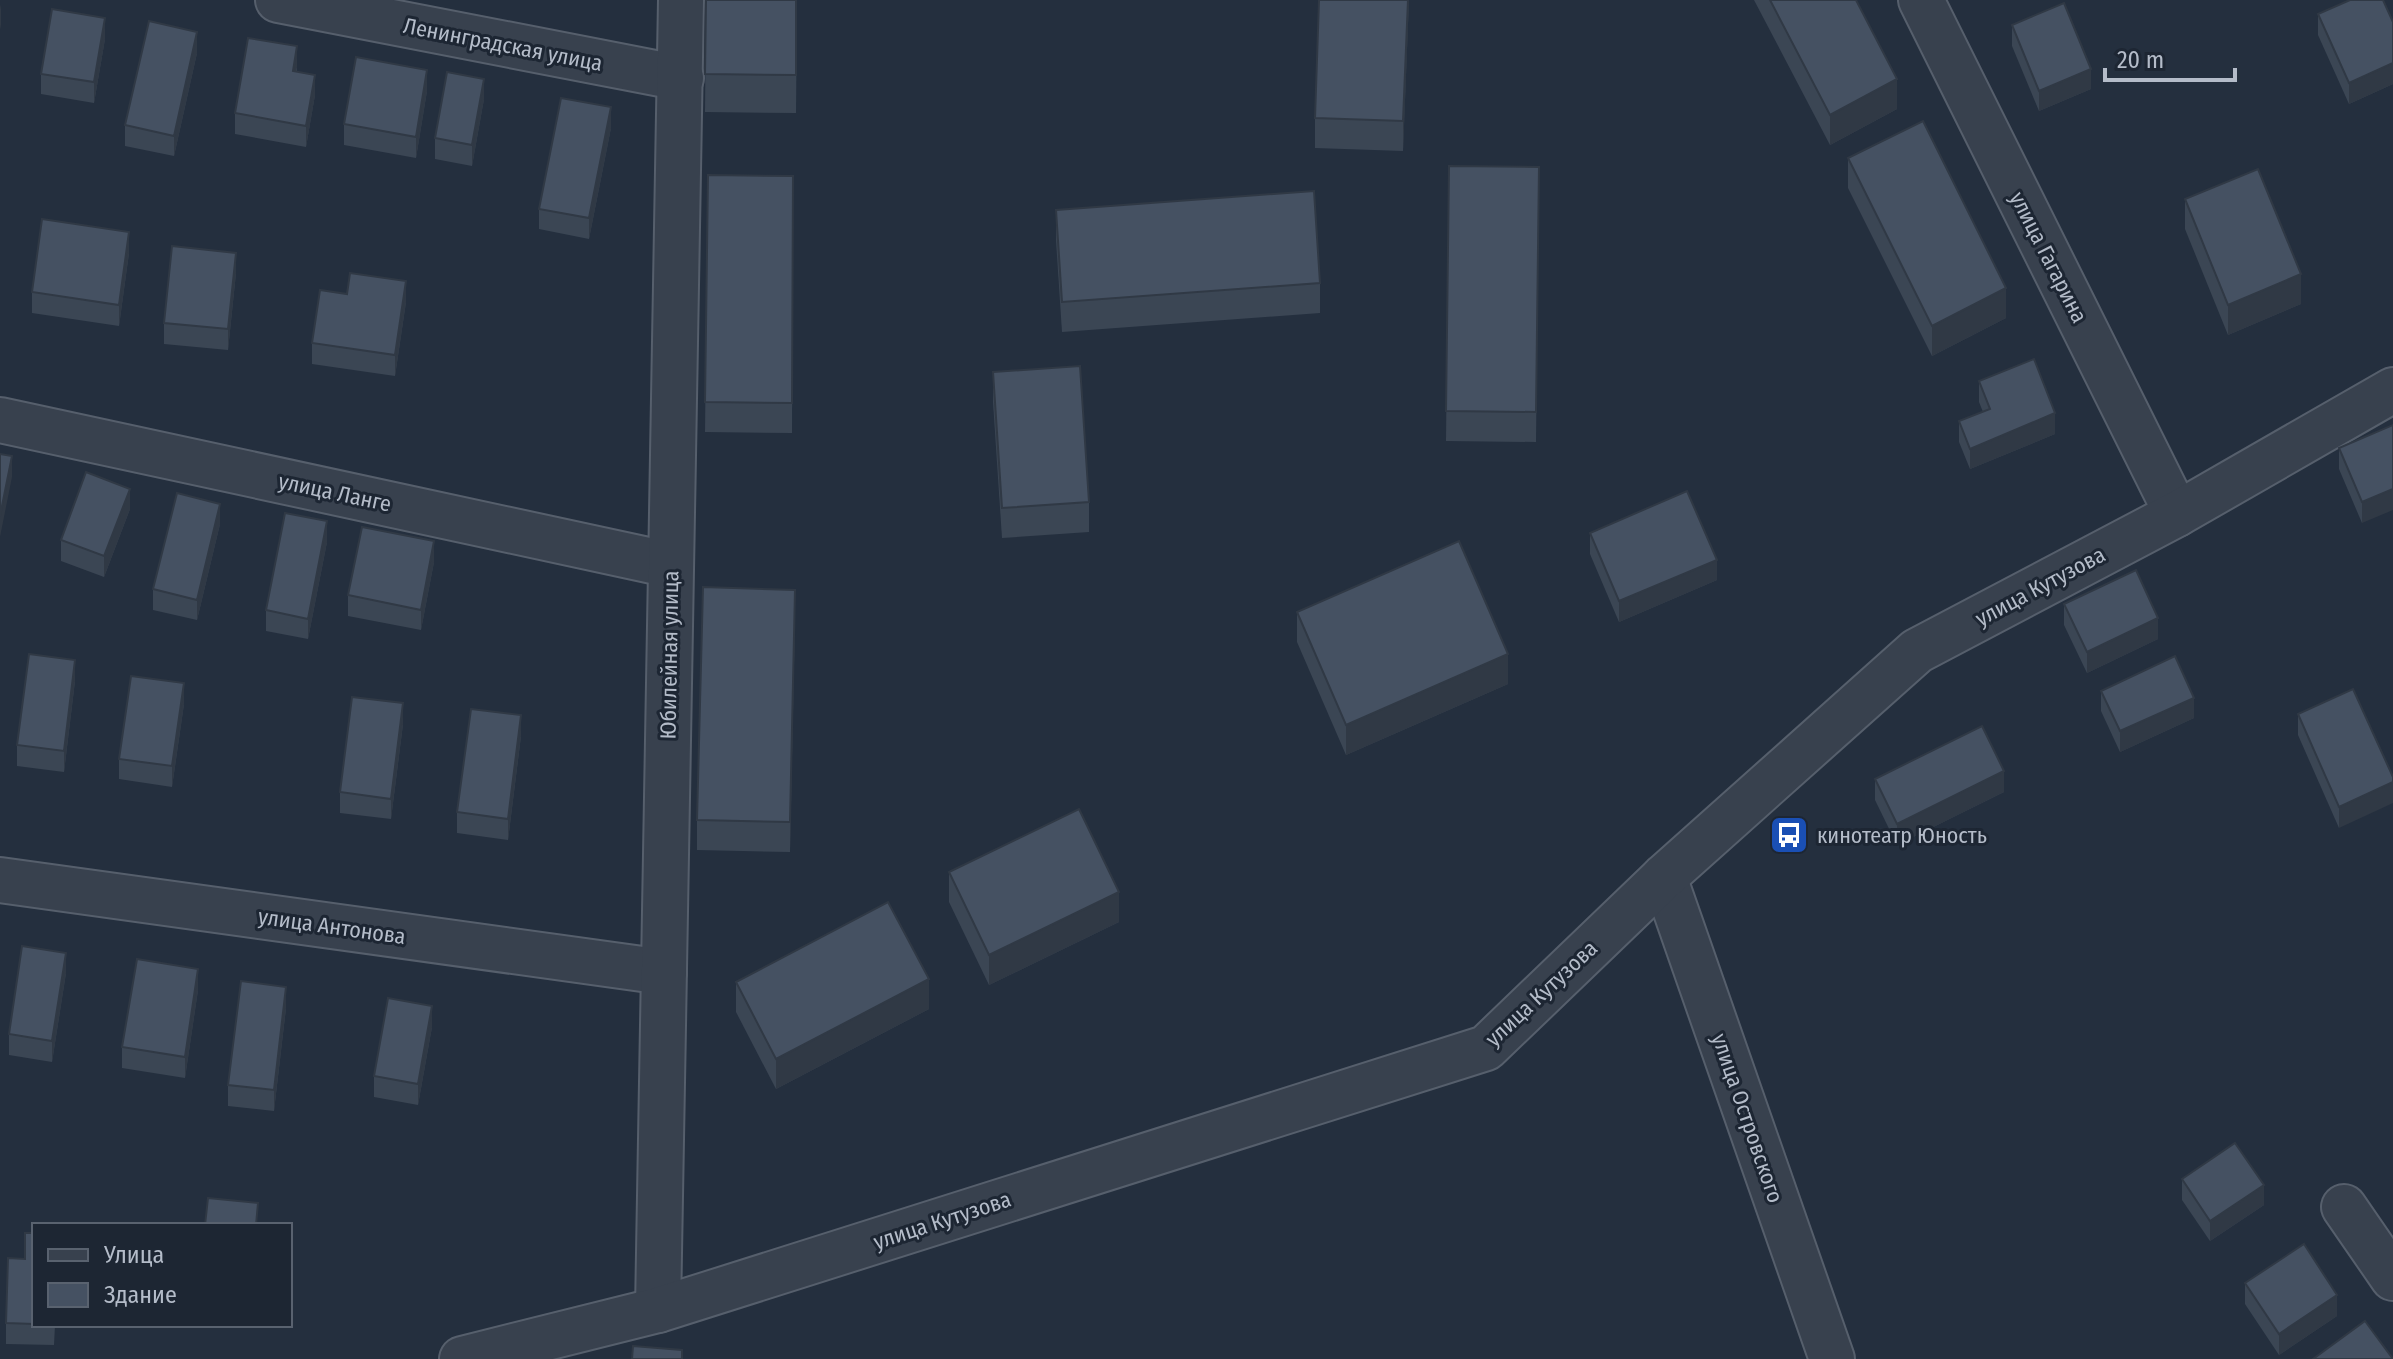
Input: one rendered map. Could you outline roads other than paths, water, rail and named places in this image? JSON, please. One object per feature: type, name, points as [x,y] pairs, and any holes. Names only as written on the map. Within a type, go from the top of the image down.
[{"type":"street","name":"Ленинградская улица","points":[[278,0],[681,78]]},
{"type":"street","name":"Юбилейная улица","points":[[658,1310],[681,0]]},
{"type":"street","name":"улица Гагарина","points":[[1921,0],[2177,514]]},
{"type":"street","name":"улица Кутузова","points":[[462,1359],[658,1310],[1486,1048],[1664,877],[1917,651],[2177,514],[2393,390]]},
{"type":"street","name":"улица Ланге","points":[[0,420],[671,565]]},
{"type":"street","name":"улица Островского","points":[[1664,877],[1832,1359]]},
{"type":"street","name":"улица Антонова","points":[[0,880],[664,972]]},
{"type":"street","points":[[2344,1207],[2393,1278]]},
{"type":"place","name":"кинотеатр Юность","points":[[1789,835]]}]
